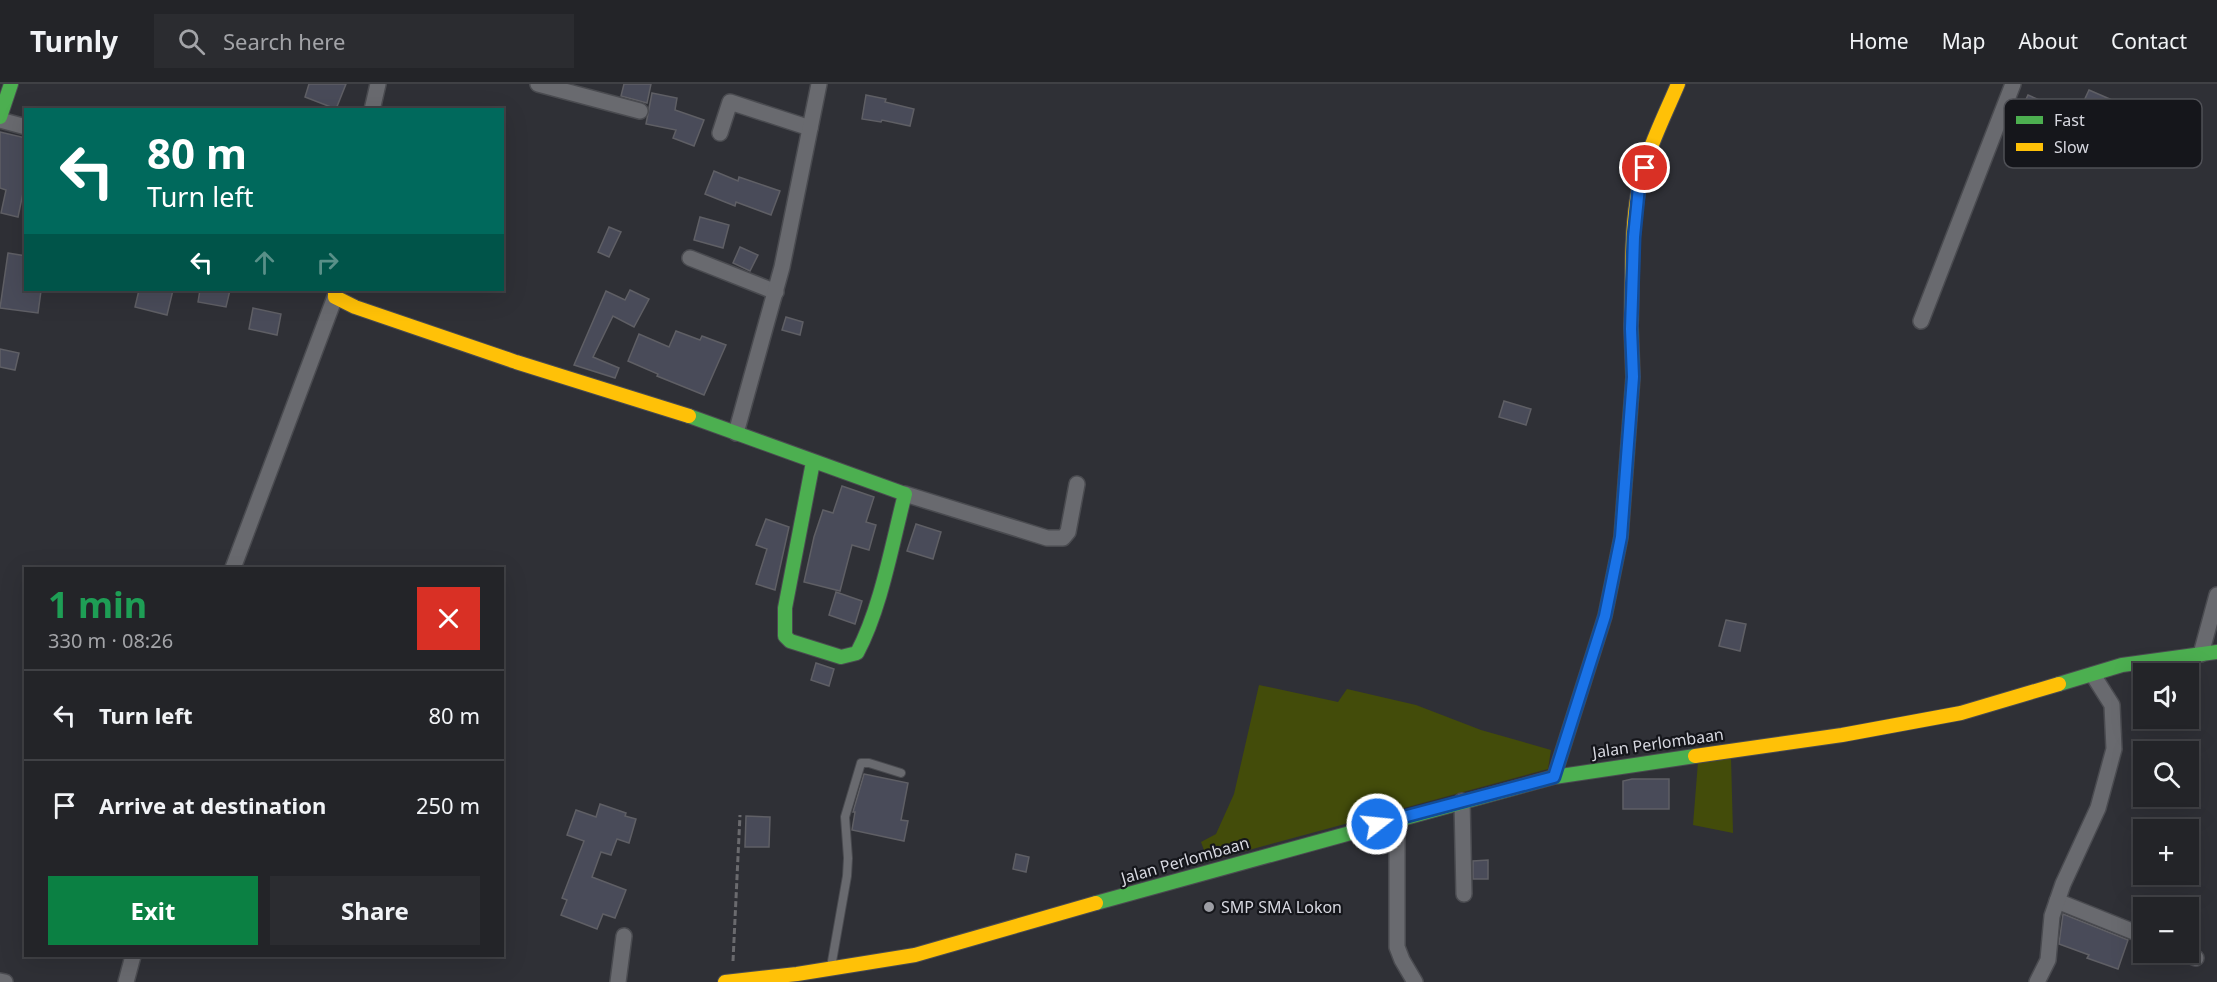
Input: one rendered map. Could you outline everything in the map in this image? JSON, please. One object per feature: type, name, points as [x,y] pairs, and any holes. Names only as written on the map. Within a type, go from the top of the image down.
[{"type":"street","points":[[11,84],[0,118],[24,126]]},
{"type":"street","points":[[372,108],[378,84]]},
{"type":"street","points":[[538,84],[640,111]]},
{"type":"street","points":[[736,433],[776,292],[819,84]]},
{"type":"street","points":[[1554,777],[1605,616],[1621,537],[1633,377],[1631,329],[1634,237],[1639,187],[1658,130],[1678,84]]},
{"type":"street","points":[[2006,99],[2012,84]]},
{"type":"street","points":[[720,133],[730,102],[810,128]]},
{"type":"street","points":[[1921,321],[2004,105]]},
{"type":"street","points":[[690,258],[776,292]]},
{"type":"street","points":[[233,567],[335,293],[344,303],[427,333],[656,404],[905,494],[1047,538],[1063,538],[1068,532],[1077,484]]},
{"type":"street","points":[[813,462],[807,507],[783,625],[785,636],[790,641],[841,657],[857,653],[863,642],[883,581],[905,494]]},
{"type":"street","points":[[2201,654],[2217,595]]},
{"type":"street","name":"Jalan Perlombaan","points":[[728,982],[796,978],[830,968],[915,955],[1554,777],[1842,735],[1961,713],[2121,665],[2217,652]]},
{"type":"street","points":[[2037,982],[2048,960],[2052,916],[2098,808],[2114,749],[2112,705],[2093,675]]},
{"type":"street","points":[[1462,801],[1464,894]]},
{"type":"street","points":[[1397,819],[1397,947],[1415,982]]},
{"type":"street","points":[[2057,901],[2133,932]]},
{"type":"street","points":[[618,982],[624,936]]},
{"type":"street","points":[[126,982],[133,957]]},
{"type":"street","points":[[0,981],[5,982]]},
{"type":"lane","points":[[830,968],[847,876],[845,817],[857,771],[861,763],[869,763],[901,773]]},
{"type":"path","points":[[728,982],[740,815]]},
{"type":"green space","points":[[1259,685],[1338,702],[1347,689],[1416,705],[1481,730],[1551,750],[1548,769],[1208,861],[1201,842],[1216,834],[1234,794]]},
{"type":"green space","points":[[1731,758],[1733,833],[1693,825],[1698,762]]},
{"type":"building","points":[[309,84],[346,84],[336,108],[305,97]]},
{"type":"building","points":[[624,84],[651,84],[647,103],[621,96]]},
{"type":"building","points":[[2089,90],[2110,99],[2085,99]]},
{"type":"building","points":[[652,93],[677,98],[675,110],[704,120],[694,146],[673,138],[676,130],[646,124]]},
{"type":"building","points":[[866,95],[914,109],[910,126],[882,120],[881,122],[862,119]]},
{"type":"building","points":[[0,132],[24,138],[24,193],[18,217],[1,213],[6,190],[0,188]]},
{"type":"building","points":[[714,171],[738,181],[739,177],[780,191],[771,215],[736,202],[735,206],[705,194]]},
{"type":"building","points":[[700,217],[729,225],[723,248],[694,240]]},
{"type":"building","points":[[609,227],[621,232],[609,257],[598,252]]},
{"type":"building","points":[[740,247],[758,255],[750,271],[733,263]]},
{"type":"building","points":[[8,253],[24,256],[24,291],[41,291],[38,313],[0,308]]},
{"type":"building","points":[[630,290],[649,299],[634,327],[613,316],[593,357],[619,368],[615,378],[574,365],[606,291],[625,300]]},
{"type":"building","points":[[139,291],[173,291],[167,315],[135,307]]},
{"type":"building","points":[[200,291],[230,291],[226,307],[198,302]]},
{"type":"building","points":[[253,308],[281,314],[277,335],[249,329]]},
{"type":"building","points":[[786,317],[803,322],[800,335],[782,330]]},
{"type":"building","points":[[676,331],[700,340],[702,336],[726,345],[704,395],[657,376],[658,374],[628,361],[639,334],[669,347]]},
{"type":"building","points":[[0,349],[19,353],[15,370],[0,367]]},
{"type":"building","points":[[1504,401],[1531,409],[1526,425],[1499,417]]},
{"type":"building","points":[[842,486],[874,497],[866,522],[876,525],[869,550],[852,545],[840,591],[804,582],[814,537],[823,510],[833,513]]},
{"type":"building","points":[[766,519],[789,527],[775,590],[756,584],[767,549],[756,545]]},
{"type":"building","points":[[916,524],[941,532],[933,559],[907,551]]},
{"type":"building","points":[[836,592],[862,601],[855,624],[829,615]]},
{"type":"building","points":[[1726,620],[1746,624],[1740,651],[1719,646]]},
{"type":"building","points":[[816,663],[834,669],[829,686],[811,680]]},
{"type":"building","points":[[864,774],[908,783],[901,820],[908,821],[904,841],[852,830],[855,812],[853,812]]},
{"type":"building","points":[[1669,779],[1669,809],[1623,809],[1623,781]]},
{"type":"building","points":[[600,804],[636,819],[629,843],[617,839],[611,855],[601,852],[592,877],[626,890],[615,918],[603,914],[597,929],[561,915],[567,900],[562,898],[584,841],[567,835],[576,810],[596,817]]},
{"type":"building","points":[[746,816],[770,817],[769,847],[745,847]]},
{"type":"building","points":[[1016,854],[1029,857],[1026,872],[1013,869]]},
{"type":"building","points":[[1488,860],[1488,879],[1473,879],[1473,861]]},
{"type":"building","points":[[2063,914],[2128,940],[2118,969],[2087,958],[2089,955],[2059,944]]},
{"type":"traffic: fast","points":[[0,117],[11,84]]},
{"type":"traffic: fast","points":[[1554,777],[1605,616],[1621,537],[1633,377],[1631,326]]},
{"type":"traffic: fast","points":[[689,416],[905,494],[873,616],[857,653],[841,657],[790,641],[785,636],[785,608],[813,462]]},
{"type":"traffic: fast","points":[[2059,684],[2122,665],[2217,652]]},
{"type":"traffic: fast","points":[[1096,903],[1554,777],[1695,756]]},
{"type":"traffic: slow","points":[[1631,326],[1633,239],[1639,188],[1651,148],[1678,84]]},
{"type":"traffic: slow","points":[[335,291],[335,297],[355,307],[516,362],[689,416]]},
{"type":"traffic: slow","points":[[1695,756],[1842,735],[1961,713],[2059,684]]},
{"type":"traffic: slow","points":[[725,982],[797,974],[915,955],[1096,903]]},
{"type":"place","name":"SMP SMA Lokon","points":[[1209,907]]},
{"type":"route","points":[[1377,824],[1554,777],[1605,616],[1621,537],[1633,377],[1631,329],[1634,237],[1639,187],[1645,168]]}]
